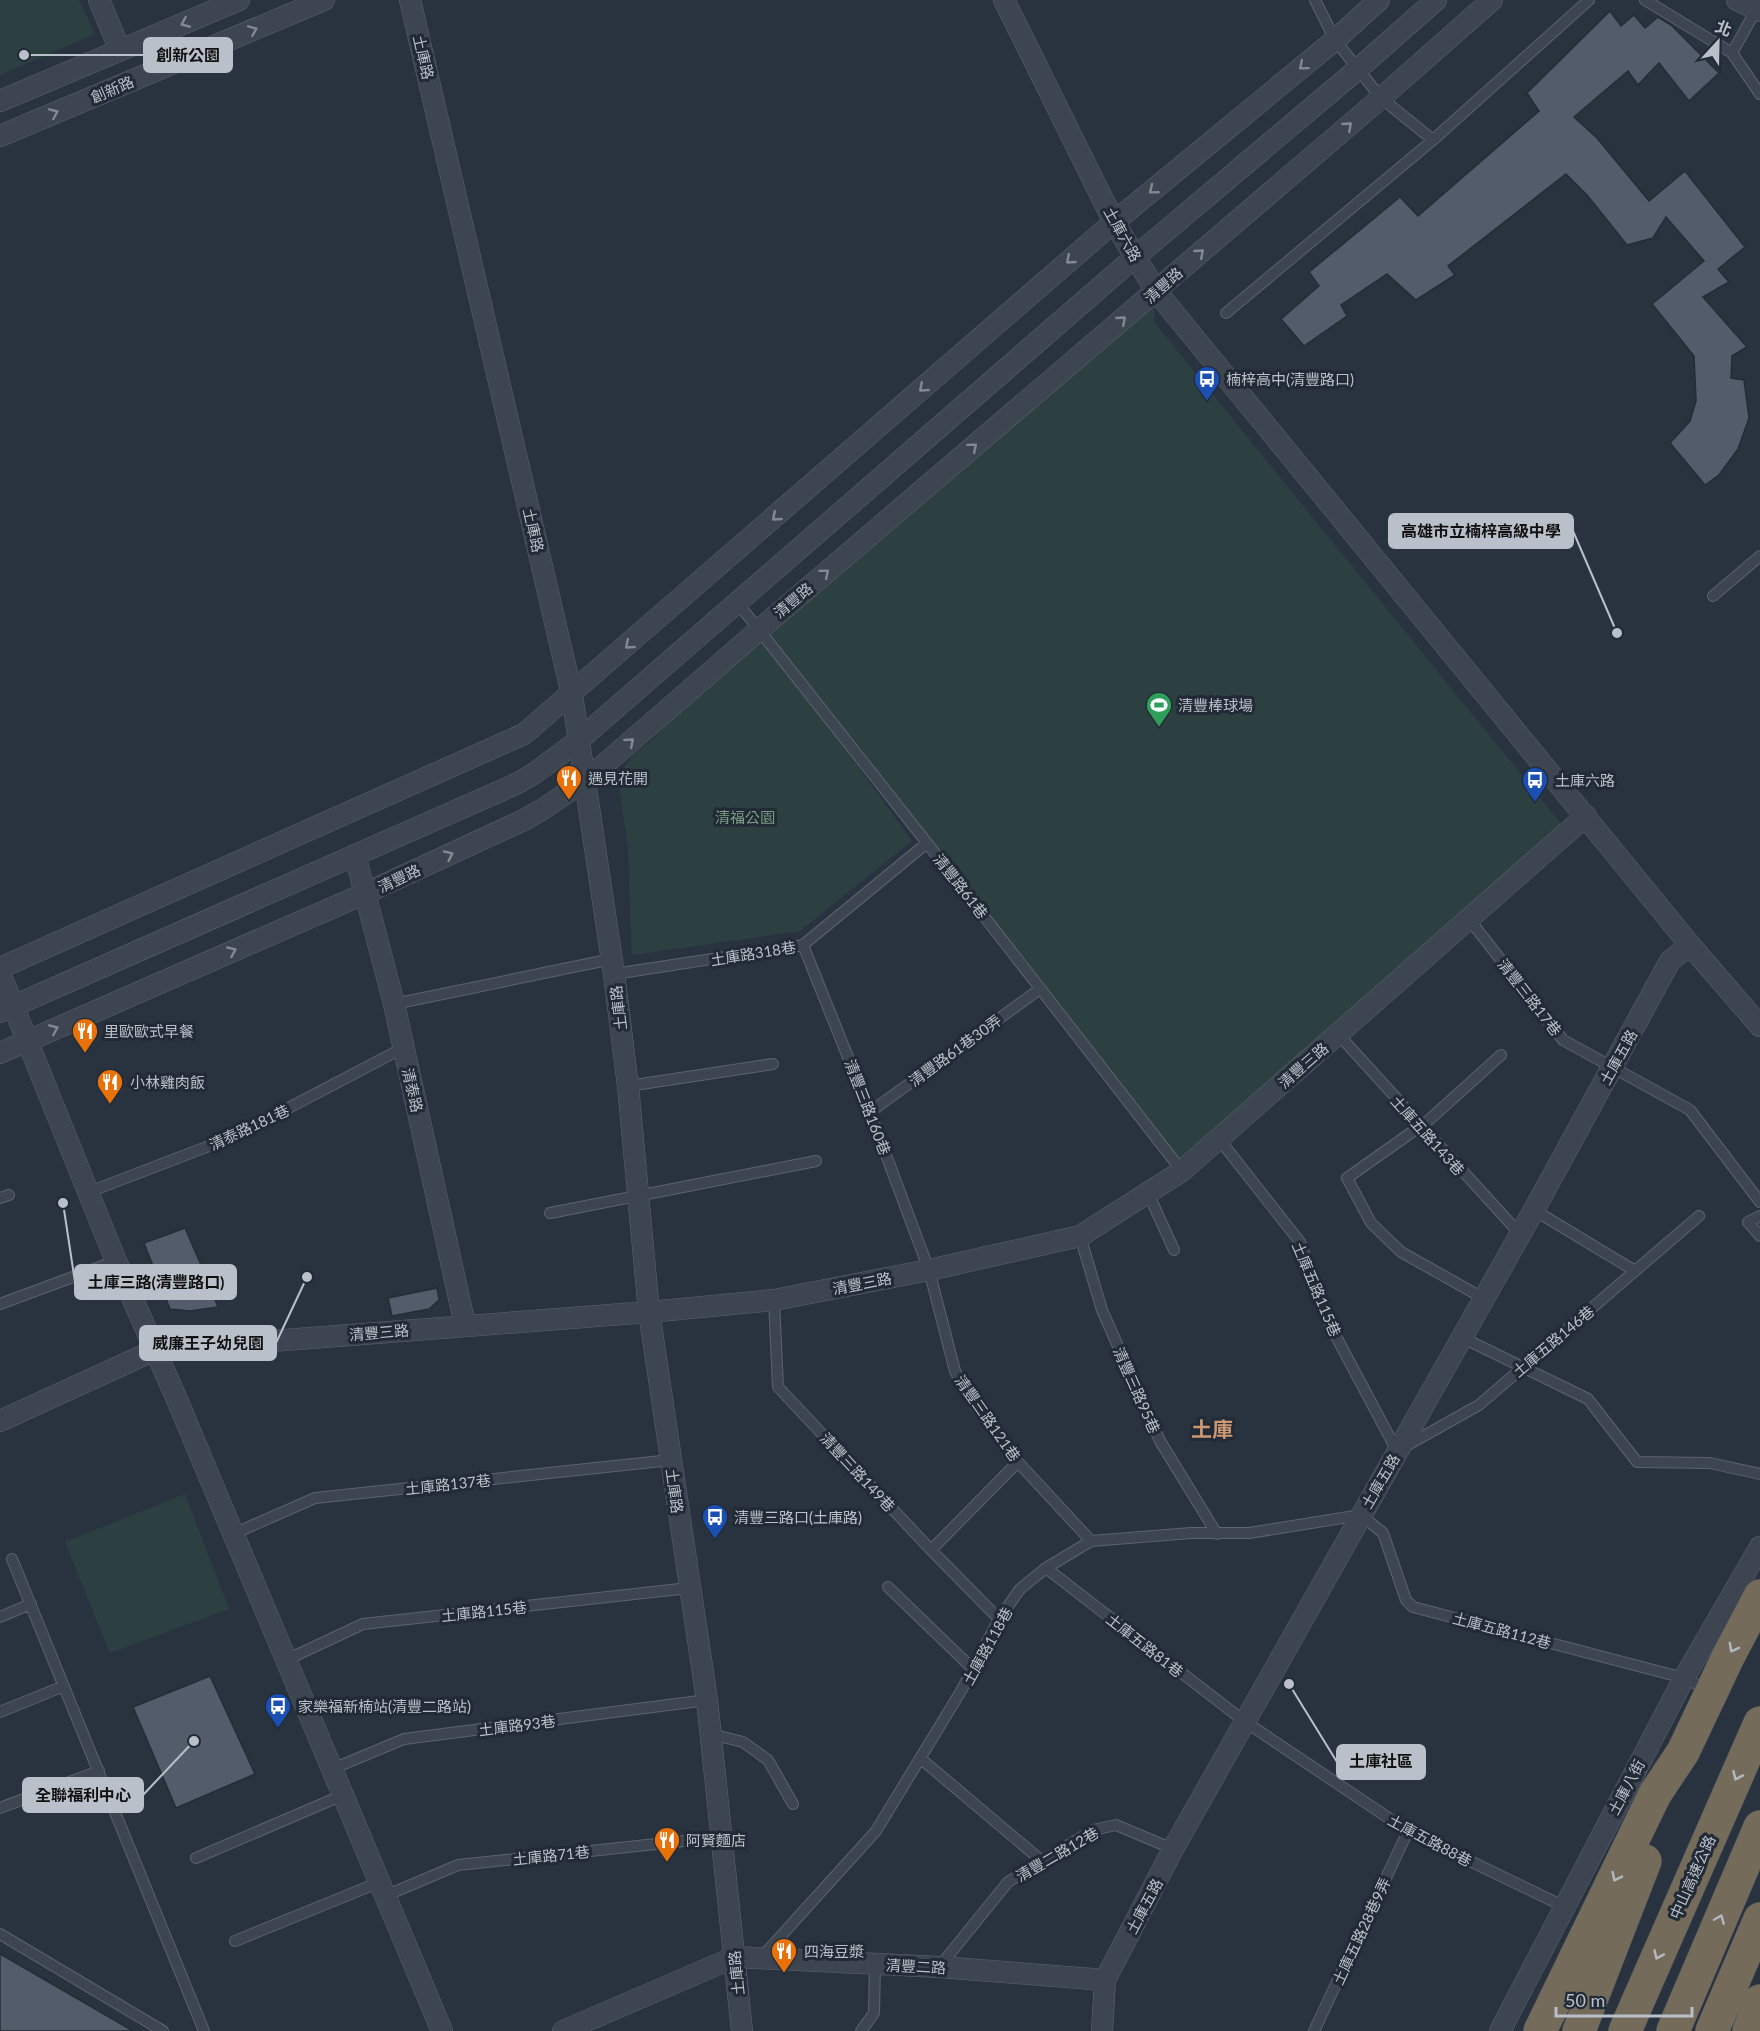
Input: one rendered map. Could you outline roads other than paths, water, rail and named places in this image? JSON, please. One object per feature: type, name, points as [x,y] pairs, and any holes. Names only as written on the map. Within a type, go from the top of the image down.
[{"type":"highway","points":[[1579,2031],[1665,1810],[1683,1752],[1728,1656],[1760,1596]]},
{"type":"highway","name":"中山高速公路","points":[[1625,2031],[1760,1723]]},
{"type":"highway","points":[[1540,2031],[1655,1794],[1683,1752]]},
{"type":"highway","points":[[1673,2031],[1760,1827]]},
{"type":"highway","points":[[1712,2031],[1760,1919]]},
{"type":"highway","points":[[1749,2031],[1760,2001]]},
{"type":"street","points":[[99,0],[120,50]]},
{"type":"street","points":[[0,101],[239,0]]},
{"type":"street","name":"創新路","points":[[0,136],[324,0]]},
{"type":"street","name":"土庫路","points":[[410,0],[572,695],[586,780],[628,1086],[649,1312],[707,1700],[742,2031]]},
{"type":"street","points":[[442,2031],[116,1261],[28,1040],[7,1009],[0,970],[524,734],[572,695],[1114,222],[1335,40],[1379,0]]},
{"type":"street","points":[[7,1009],[516,784],[535,773],[579,740],[1135,257],[1358,69],[1436,0]]},
{"type":"street","name":"清豐路","points":[[0,1053],[366,893],[524,820],[586,780],[1381,98],[1492,0]]},
{"type":"street","points":[[1737,0],[1758,10]]},
{"type":"street","name":"土庫六路","points":[[1010,2],[1114,222],[1156,291],[1690,945],[1760,1026]]},
{"type":"street","name":"清豐三路","points":[[0,1421],[155,1350],[649,1312],[774,1300],[929,1270],[1080,1236],[1182,1172],[1586,816]]},
{"type":"street","name":"清泰路","points":[[355,855],[394,1004],[465,1325]]},
{"type":"street","name":"土庫五路","points":[[1102,2031],[1105,1980],[1173,1849],[1534,1210],[1670,961],[1690,945]]},
{"type":"street","name":"土庫八街","points":[[1500,2031],[1563,1906],[1690,1681],[1760,1546]]},
{"type":"street","name":"清豐二路","points":[[563,2031],[735,1957],[940,1966],[1105,1980]]},
{"type":"lane","points":[[1314,0],[1335,40],[1381,98],[1432,140]]},
{"type":"lane","points":[[1226,313],[1432,140],[1589,0]]},
{"type":"lane","points":[[1645,0],[1732,52],[1760,94]]},
{"type":"lane","points":[[1732,52],[1758,10]]},
{"type":"lane","points":[[1713,596],[1760,556]]},
{"type":"lane","name":"清豐路61巷","points":[[737,602],[1182,1172]]},
{"type":"lane","name":"土庫路318巷","points":[[394,1004],[613,967],[803,945],[927,843]]},
{"type":"lane","name":"清豐三路17巷","points":[[1469,919],[1563,1040],[1690,1110],[1760,1202]]},
{"type":"lane","name":"清豐三路160巷","points":[[803,945],[870,1112],[929,1270]]},
{"type":"lane","name":"清豐路61巷30弄","points":[[870,1112],[1040,989]]},
{"type":"lane","name":"土庫五路143巷","points":[[1338,1035],[1520,1234]]},
{"type":"lane","name":"清泰路181巷","points":[[89,1192],[236,1136],[403,1048]]},
{"type":"lane","points":[[1483,1298],[1401,1252],[1371,1223],[1347,1178],[1420,1126],[1501,1055]]},
{"type":"lane","points":[[628,1086],[773,1064]]},
{"type":"lane","name":"土庫五路115巷","points":[[1219,1139],[1300,1242],[1331,1327],[1397,1451]]},
{"type":"lane","points":[[550,1213],[816,1161]]},
{"type":"lane","points":[[1148,1193],[1174,1250]]},
{"type":"lane","points":[[1534,1210],[1635,1271]]},
{"type":"lane","name":"土庫五路146巷","points":[[1397,1451],[1479,1405],[1699,1216]]},
{"type":"lane","points":[[1760,1216],[1749,1222],[1760,1236]]},
{"type":"lane","name":"清豐三路95巷","points":[[1080,1236],[1102,1310],[1160,1441],[1217,1534]]},
{"type":"lane","points":[[0,1304],[116,1261]]},
{"type":"lane","name":"清豐三路121巷","points":[[929,1270],[955,1371],[971,1400],[1017,1462],[1091,1541]]},
{"type":"lane","name":"清豐三路149巷","points":[[774,1300],[778,1387],[999,1619]]},
{"type":"lane","points":[[1461,1337],[1588,1399],[1637,1462],[1710,1463],[1760,1474]]},
{"type":"lane","name":"土庫路137巷","points":[[233,1534],[315,1498],[671,1460]]},
{"type":"lane","points":[[931,1550],[1017,1462]]},
{"type":"lane","name":"土庫路118巷","points":[[761,1958],[876,1831],[973,1669],[999,1619],[1020,1589],[1046,1568],[1091,1541],[1144,1536],[1249,1533],[1361,1515]]},
{"type":"lane","name":"土庫五路112巷","points":[[1361,1515],[1383,1533],[1406,1600],[1413,1607],[1690,1681]]},
{"type":"lane","points":[[12,1559],[204,2031]]},
{"type":"lane","name":"土庫五路81巷","points":[[1046,1568],[1244,1721]]},
{"type":"lane","points":[[888,1587],[973,1669]]},
{"type":"lane","name":"土庫路115巷","points":[[286,1660],[363,1624],[689,1588]]},
{"type":"lane","points":[[0,1617],[31,1604]]},
{"type":"lane","points":[[0,1712],[64,1686]]},
{"type":"lane","name":"土庫路93巷","points":[[332,1769],[404,1739],[707,1700]]},
{"type":"lane","name":"土庫五路88巷","points":[[1244,1721],[1408,1831],[1563,1906]]},
{"type":"lane","points":[[711,1734],[743,1742],[768,1760],[793,1804]]},
{"type":"lane","points":[[920,1758],[1042,1862]]},
{"type":"lane","points":[[0,1808],[99,1771]]},
{"type":"lane","points":[[196,1858],[343,1795]]},
{"type":"lane","name":"清豐二路12巷","points":[[940,1966],[1008,1882],[1094,1830],[1116,1825],[1173,1849]]},
{"type":"lane","name":"土庫五路28巷9弄","points":[[1314,2031],[1408,1831]]},
{"type":"lane","name":"土庫路71巷","points":[[235,1941],[458,1865],[722,1837]]},
{"type":"lane","points":[[0,1934],[163,2031]]},
{"type":"lane","points":[[861,2031],[874,2013],[875,1964]]},
{"type":"place","name":"創新公園","points":[[24,55]]},
{"type":"place","name":"楠梓高中(清豐路口)","points":[[1207,402]]},
{"type":"place","name":"高雄市立楠梓高級中學","points":[[1617,633]]},
{"type":"place","name":"清豐棒球場","points":[[1159,728]]},
{"type":"place","name":"遇見花開","points":[[569,801]]},
{"type":"place","name":"土庫六路","points":[[1535,803]]},
{"type":"place","name":"里歐歐式早餐","points":[[85,1054]]},
{"type":"place","name":"小林雞肉飯","points":[[110,1105]]},
{"type":"place","name":"土庫三路(清豐路口)","points":[[63,1203]]},
{"type":"place","name":"威廉王子幼兒園","points":[[307,1277]]},
{"type":"place","name":"清豐三路口(土庫路)","points":[[715,1540]]},
{"type":"place","name":"土庫社區","points":[[1289,1684]]},
{"type":"place","name":"家樂福新楠站(清豐二路站)","points":[[278,1729]]},
{"type":"place","name":"全聯福利中心","points":[[194,1741]]},
{"type":"place","name":"阿賢麵店","points":[[667,1863]]},
{"type":"place","name":"四海豆漿","points":[[784,1974]]},
{"type":"district","name":"土庫","points":[[1212,1428]]},
{"type":"park label","name":"清福公園","points":[[745,817]]}]
